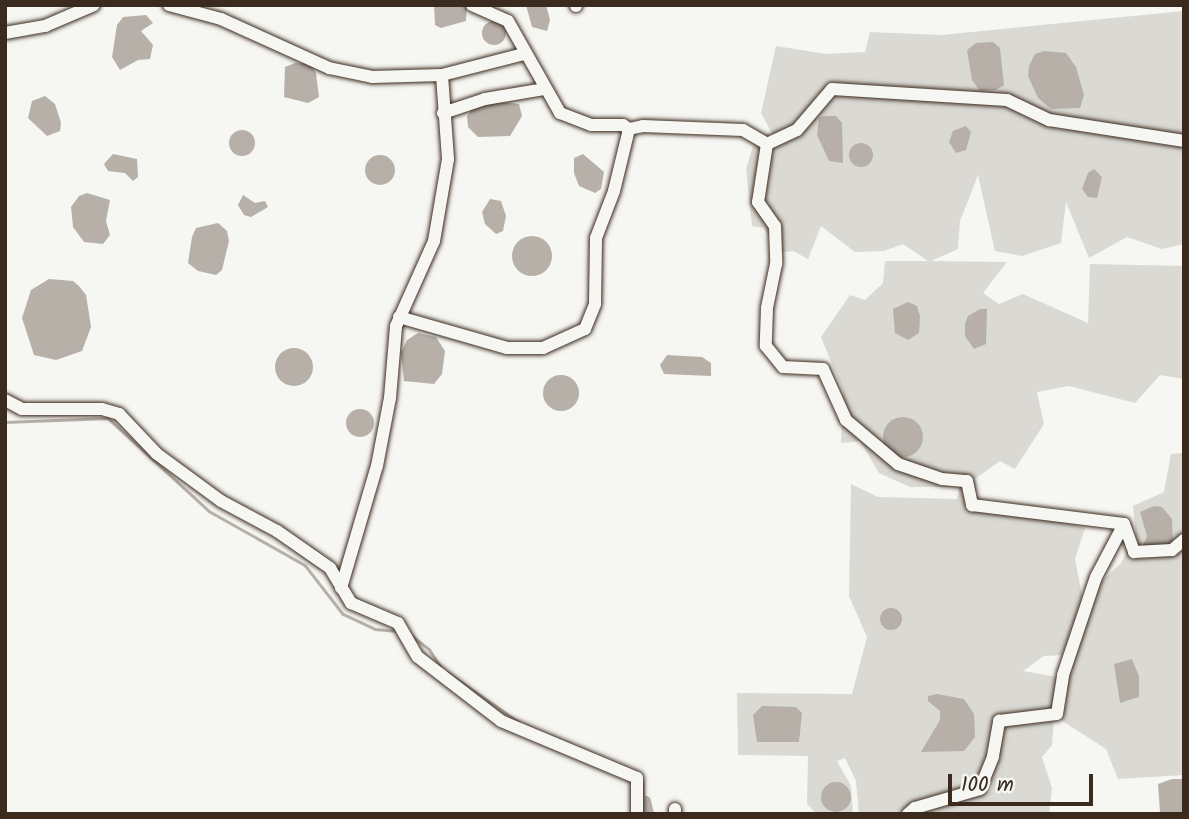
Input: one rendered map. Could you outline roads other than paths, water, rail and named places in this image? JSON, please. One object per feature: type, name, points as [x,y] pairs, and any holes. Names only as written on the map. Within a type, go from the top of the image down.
[{"type":"street","points":[[5,33],[45,26],[94,5]]},
{"type":"street","points":[[169,5],[221,19],[329,68],[372,77],[442,75],[524,54]]},
{"type":"street","points":[[472,5],[509,21],[524,54],[560,113],[591,125],[623,125],[628,129],[643,126],[743,130],[767,144]]},
{"type":"street","points":[[341,588],[377,466],[399,317],[432,249],[448,159],[442,75]]},
{"type":"street","points":[[443,113],[485,99],[545,89]]},
{"type":"street","points":[[767,144],[797,130],[832,89],[1007,100],[1049,120],[1184,141]]},
{"type":"street","points":[[399,317],[507,348],[543,348],[585,329],[595,304],[596,238],[614,191],[628,129]]},
{"type":"street","points":[[767,144],[758,202],[775,226],[776,264],[765,346],[783,367],[823,369],[846,419],[898,464],[942,479],[967,481],[972,505],[1039,510],[1124,524]]},
{"type":"street","points":[[5,400],[22,410],[102,409],[119,414],[158,454],[221,501],[277,531],[330,569],[341,588],[359,608],[398,623],[418,657],[501,721],[636,778],[636,814]]},
{"type":"street","points":[[1124,524],[1135,552],[1172,550],[1184,540]]},
{"type":"street","points":[[908,814],[915,807],[980,789],[993,756],[999,721],[1056,714],[1063,675],[1096,577],[1124,524]]},
{"type":"waterway","points":[[5,422],[108,418],[209,511],[305,565],[343,614],[375,629],[400,631]]},
{"type":"waterway","points":[[411,635],[429,649],[442,668]]},
{"type":"waterway","points":[[447,672],[519,722]]},
{"type":"waterway","points":[[643,783],[644,814]]},
{"type":"waterway","points":[[646,801],[649,814]]}]
